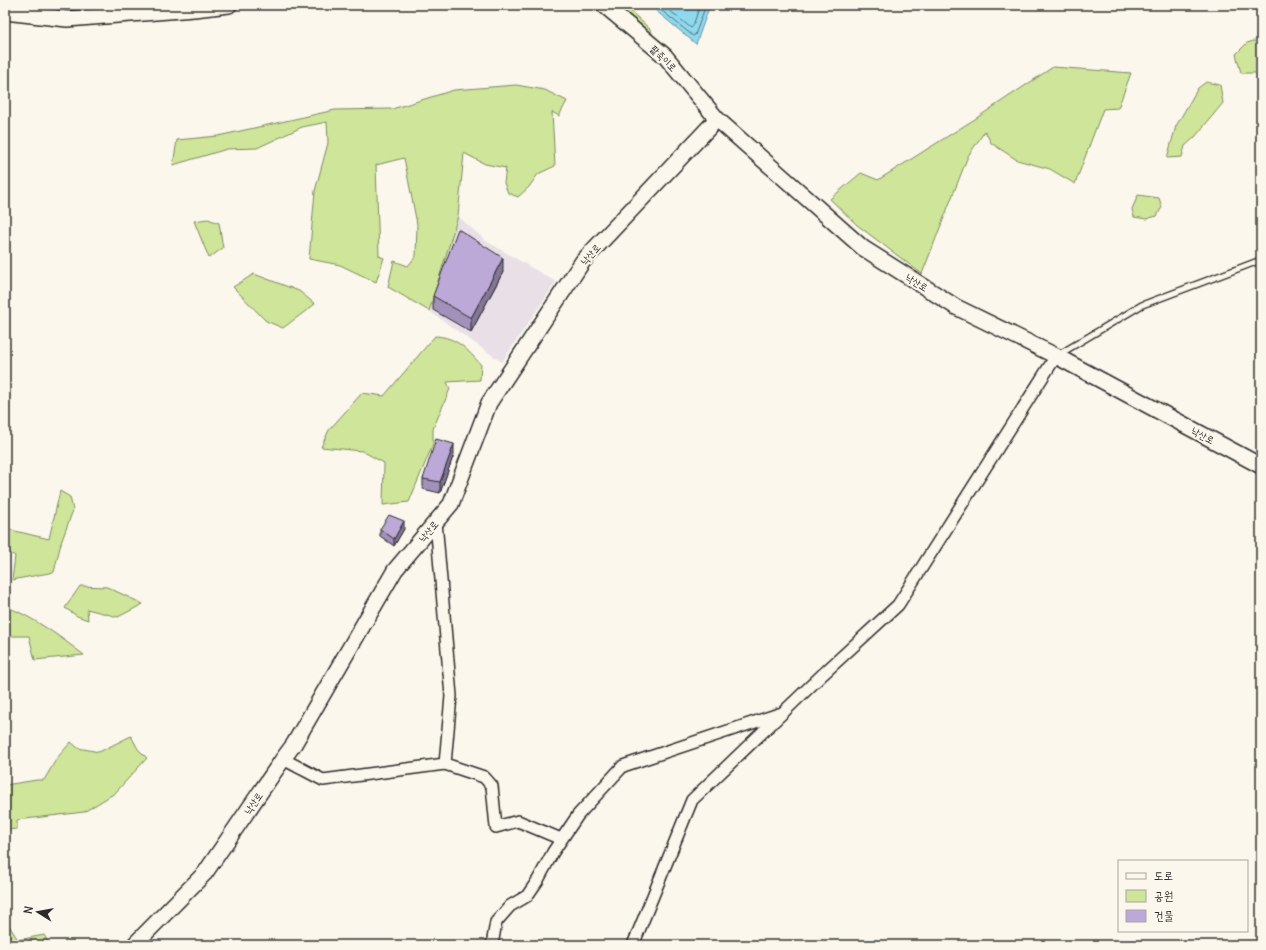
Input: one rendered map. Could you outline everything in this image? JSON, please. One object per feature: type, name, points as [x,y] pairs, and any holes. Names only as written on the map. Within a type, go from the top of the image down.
[{"type":"street","points":[[5,12],[67,19],[229,5]]},
{"type":"street","name":"팥죽이로","points":[[604,5],[664,56],[718,119]]},
{"type":"street","name":"낙산로","points":[[134,945],[205,873],[294,744],[395,570],[451,504],[489,403],[583,261],[718,119],[863,248],[956,307],[1056,356],[1261,466]]},
{"type":"street","points":[[633,945],[692,800],[898,605],[1056,356]]},
{"type":"street","points":[[436,522],[451,696],[445,764]]},
{"type":"street","points":[[492,945],[496,922],[510,906],[527,896],[538,880],[561,839],[578,815],[623,766],[783,713]]},
{"type":"street","points":[[283,759],[323,780],[445,764],[484,777],[492,786],[496,826],[518,821],[561,839]]},
{"type":"lane","points":[[1056,356],[1142,305],[1261,260]]},
{"type":"shaded area","points":[[458,216],[486,241],[556,282],[502,362],[429,311]]},
{"type":"green space","points":[[616,5],[624,5],[651,30],[654,39]]},
{"type":"green space","points":[[1253,41],[1261,42],[1260,73],[1241,73],[1236,54],[1247,43]]},
{"type":"green space","points":[[1053,67],[1131,73],[1118,108],[1103,109],[1075,184],[1050,169],[1017,160],[991,143],[985,131],[968,156],[922,274],[857,225],[830,199],[861,173],[878,180],[975,119]]},
{"type":"green space","points":[[1206,82],[1220,85],[1223,103],[1195,137],[1185,146],[1182,157],[1167,158],[1176,126],[1198,88]]},
{"type":"green space","points":[[516,85],[545,90],[567,101],[559,116],[552,112],[555,166],[538,174],[529,187],[518,197],[508,193],[504,183],[506,168],[485,164],[464,153],[458,216],[429,311],[388,287],[394,261],[408,266],[416,256],[417,224],[404,158],[376,165],[379,256],[384,258],[376,282],[340,265],[309,259],[315,191],[328,143],[327,122],[302,127],[257,148],[227,149],[173,165],[177,140],[218,136],[335,110],[392,109],[454,90]]},
{"type":"green space","points":[[1138,195],[1159,198],[1162,207],[1157,216],[1146,219],[1134,217],[1132,209]]},
{"type":"green space","points":[[208,219],[219,223],[223,248],[209,258],[194,221]]},
{"type":"green space","points":[[254,274],[299,291],[315,304],[283,328],[266,321],[233,287]]},
{"type":"green space","points":[[435,336],[450,339],[467,349],[481,365],[480,380],[447,382],[450,389],[433,429],[433,444],[409,502],[383,505],[384,463],[362,451],[321,447],[329,430],[362,393],[384,396]]},
{"type":"green space","points":[[60,491],[70,497],[73,510],[61,543],[54,572],[12,580],[15,556],[5,550],[5,527],[15,531],[49,539]]},
{"type":"green space","points":[[80,586],[107,587],[143,604],[118,617],[87,609],[88,620],[77,616],[65,608]]},
{"type":"green space","points":[[5,606],[37,622],[84,655],[35,660],[29,636],[5,636]]},
{"type":"green space","points":[[131,736],[138,749],[147,758],[115,793],[84,812],[17,820],[17,829],[5,830],[5,785],[44,780],[57,758],[71,742],[78,748],[99,752]]},
{"type":"green space","points":[[5,919],[18,940],[44,935],[50,945],[5,945]]},
{"type":"water","points":[[649,5],[710,5],[696,44]]},
{"type":"building","points":[[458,229],[503,258],[471,318],[433,296]]},
{"type":"building","points":[[436,439],[454,444],[440,482],[423,479]]},
{"type":"building","points":[[389,515],[404,521],[394,539],[380,529]]},
{"type":"waterway","points":[[37,5],[58,9],[104,8],[129,5]]}]
